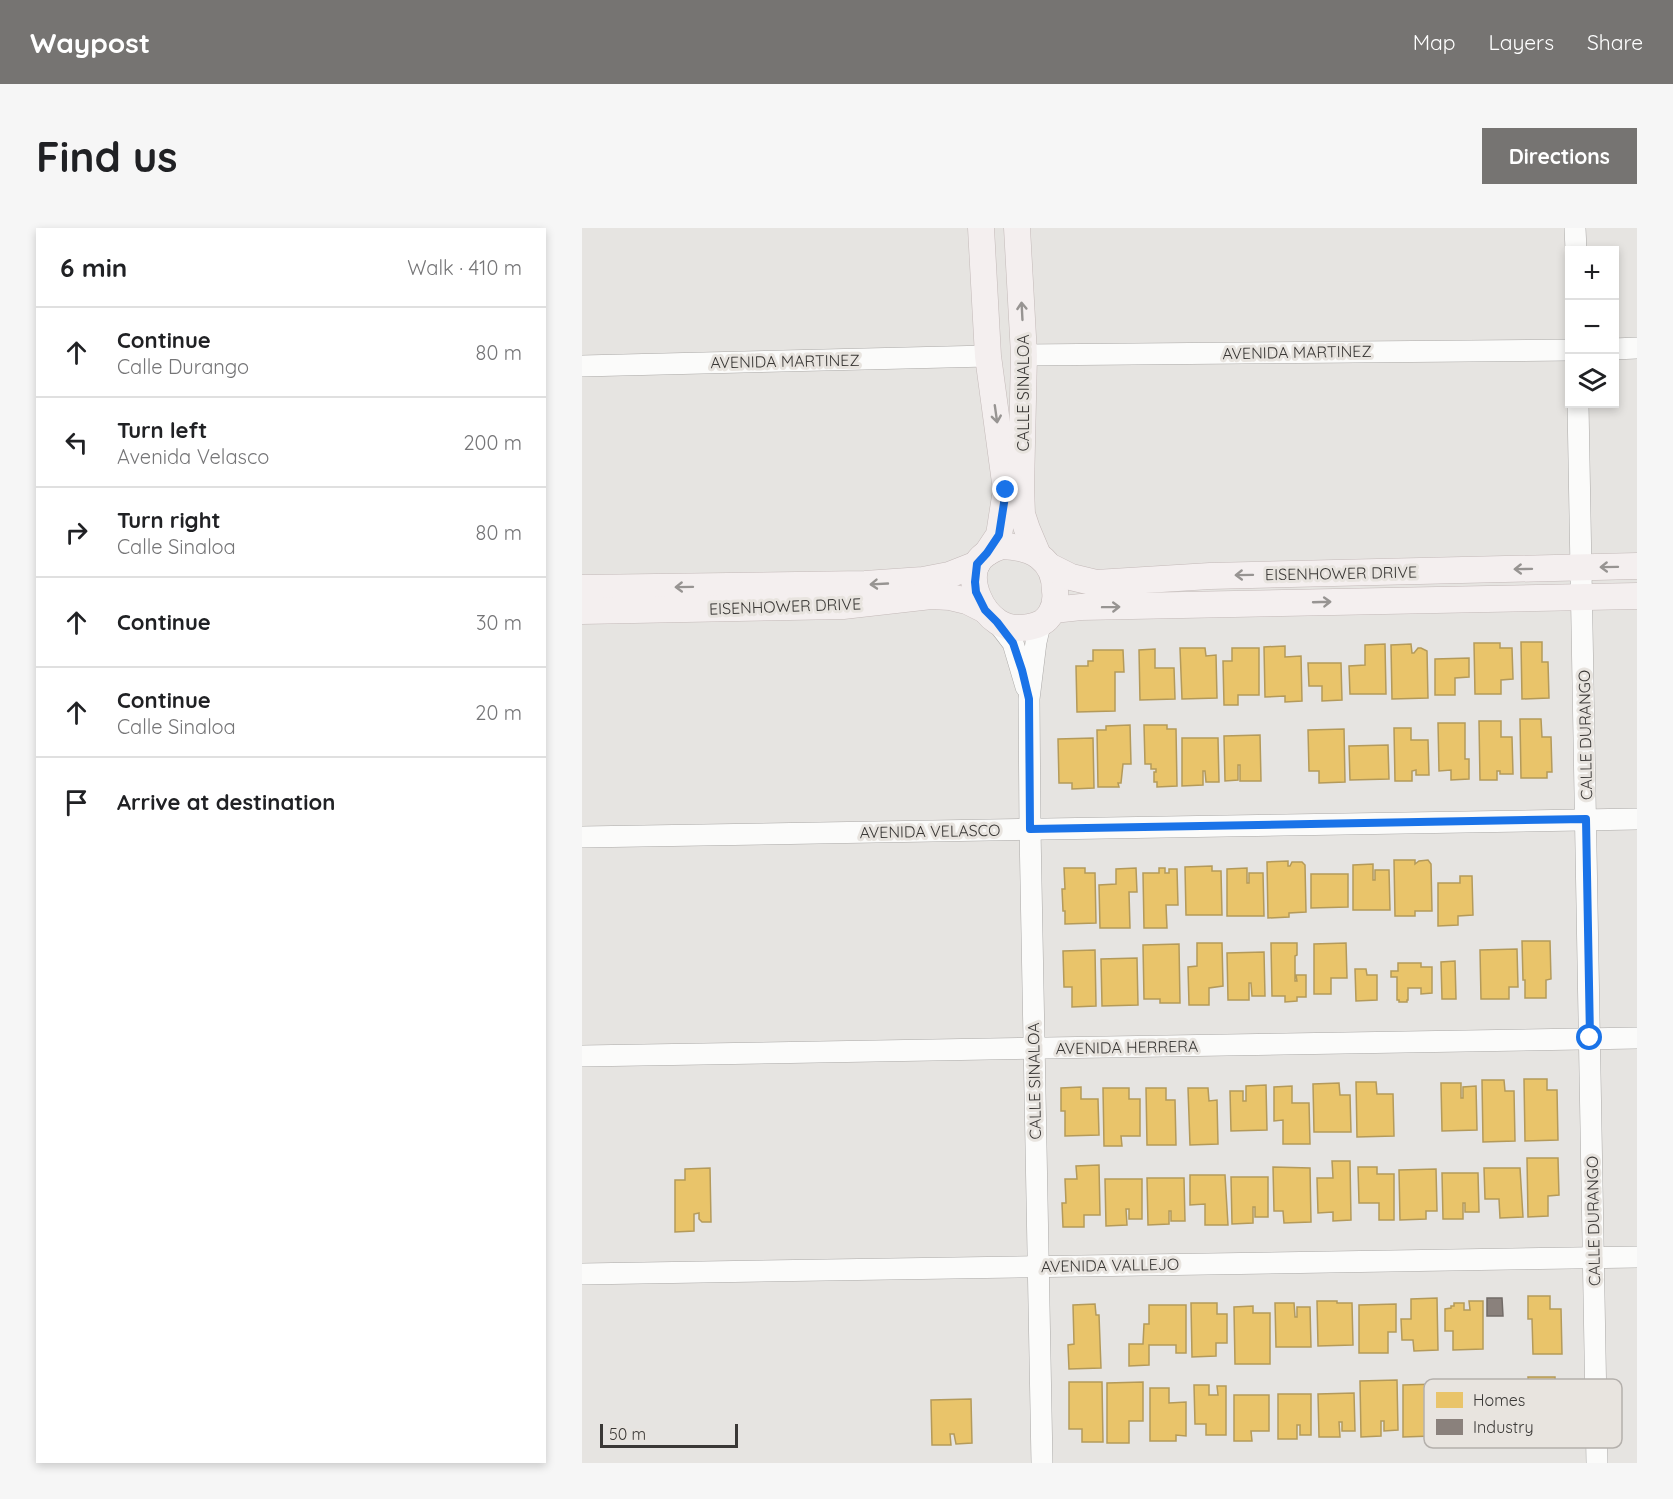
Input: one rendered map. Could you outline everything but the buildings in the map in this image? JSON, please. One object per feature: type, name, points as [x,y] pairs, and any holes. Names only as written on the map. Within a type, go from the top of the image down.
[{"type":"main road","name":"CALLE SINALOA","points":[[981,228],[988,356],[1006,490],[999,535],[982,559]]},
{"type":"main road","name":"CALLE SINALOA","points":[[1017,228],[1024,355],[1022,514],[1027,529],[1044,560]]},
{"type":"main road","points":[[1002,546],[1016,547],[1044,560],[1054,576],[1056,587],[1047,617],[1018,628],[1007,627],[991,616],[976,592],[975,582],[982,559],[1002,546]]},
{"type":"main road","name":"EISENHOWER DRIVE","points":[[582,588],[866,584],[923,580],[949,575],[982,559]]},
{"type":"main road","name":"EISENHOWER DRIVE","points":[[1044,560],[1071,577],[1096,583],[1210,576],[1637,566]]},
{"type":"main road","name":"EISENHOWER DRIVE","points":[[582,611],[843,606],[931,596],[968,601],[991,616]]},
{"type":"main road","name":"EISENHOWER DRIVE","points":[[1047,617],[1081,607],[1637,596]]},
{"type":"street","points":[[1575,228],[1576,246]]},
{"type":"street","points":[[1619,349],[1637,348]]},
{"type":"street","name":"AVENIDA MARTINEZ","points":[[1024,355],[1565,350]]},
{"type":"street","name":"AVENIDA MARTINEZ","points":[[582,366],[988,356]]},
{"type":"street","name":"CALLE DURANGO","points":[[1578,408],[1596,1379]]},
{"type":"street","name":"CALLE SINALOA","points":[[991,616],[1013,643],[1029,699]]},
{"type":"street","name":"CALLE SINALOA","points":[[1042,1463],[1029,699],[1036,642],[1047,617]]},
{"type":"street","name":"AVENIDA VELASCO","points":[[582,837],[1637,819]]},
{"type":"street","name":"AVENIDA HERRERA","points":[[582,1056],[1637,1038]]},
{"type":"street","name":"AVENIDA VALLEJO","points":[[582,1274],[1637,1257]]},
{"type":"street","name":"CALLE DURANGO","points":[[1597,1448],[1597,1463]]},
{"type":"route","points":[[1006,490],[999,535],[977,564],[975,582],[976,592],[985,610],[1013,643],[1029,699],[1030,829],[1586,819],[1590,1038]]}]
